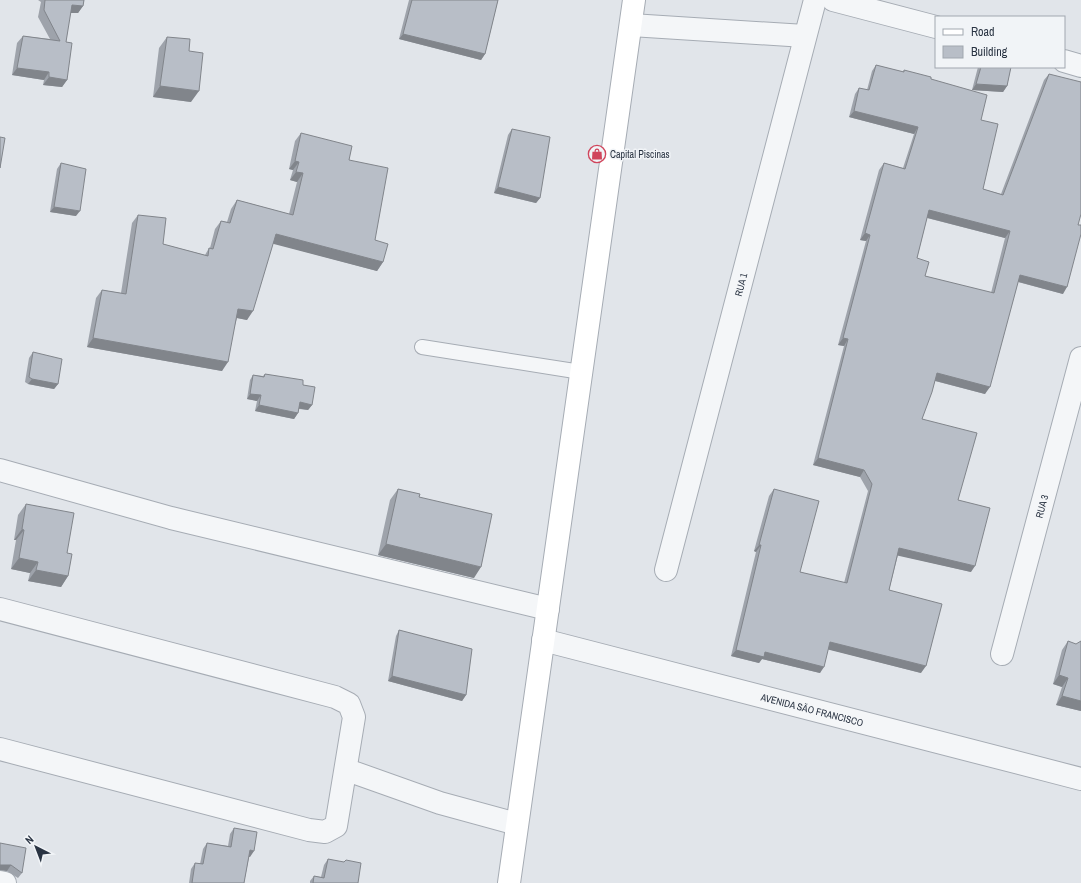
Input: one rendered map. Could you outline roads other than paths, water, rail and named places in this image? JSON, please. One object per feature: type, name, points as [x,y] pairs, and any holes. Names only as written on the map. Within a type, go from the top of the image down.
[{"type":"main road","points":[[508,883],[634,0]]},
{"type":"street","name":"RUA 1","points":[[666,570],[815,0]]},
{"type":"street","points":[[833,0],[935,27]]},
{"type":"street","points":[[631,25],[805,36]]},
{"type":"street","points":[[1065,61],[1081,66]]},
{"type":"street","name":"RUA 3","points":[[1002,654],[1081,358]]},
{"type":"street","points":[[0,470],[171,518],[548,609]]},
{"type":"street","points":[[0,610],[335,697],[349,704],[354,718],[336,826],[325,832],[309,830],[0,749]]},
{"type":"street","name":"AVENIDA SÃO FRANCISCO","points":[[543,640],[1081,779]]},
{"type":"street","points":[[346,770],[440,803],[517,824]]},
{"type":"street","points":[[0,882],[5,883]]},
{"type":"lane","points":[[422,347],[581,372]]},
{"type":"place","name":"Capital Piscinas","points":[[597,154]]}]
